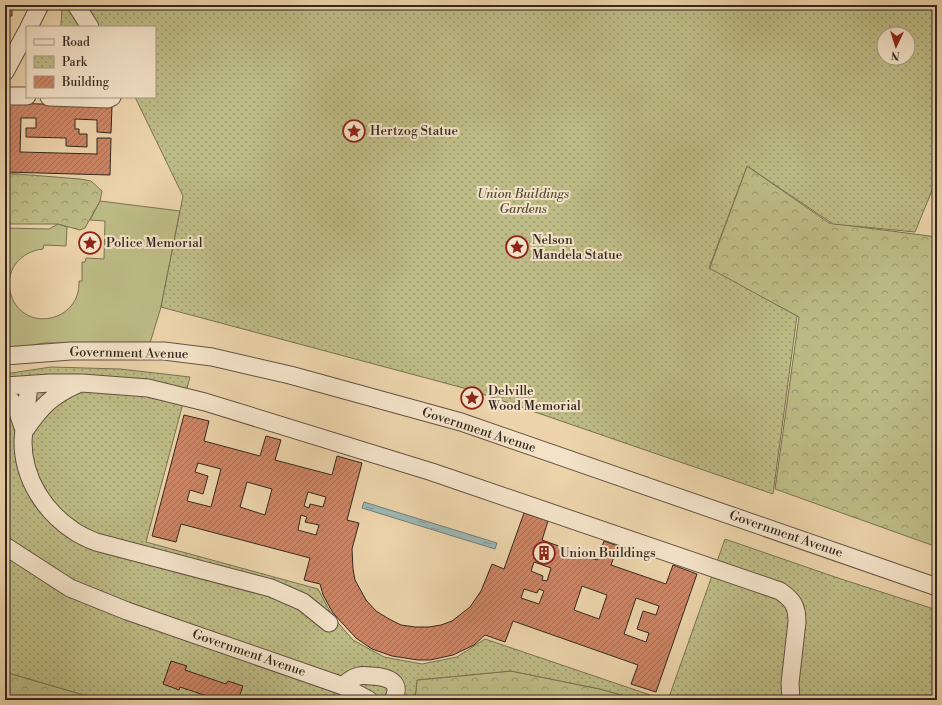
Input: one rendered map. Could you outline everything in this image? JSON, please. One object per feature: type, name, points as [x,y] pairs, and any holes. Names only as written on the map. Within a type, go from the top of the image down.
[{"type":"street","points":[[30,26],[40,5]]},
{"type":"street","points":[[76,5],[89,26]]},
{"type":"street","points":[[5,72],[26,33]]},
{"type":"street","points":[[5,96],[26,96]]},
{"type":"street","points":[[78,98],[110,98]]},
{"type":"street","name":"Government Avenue","points":[[5,356],[72,351],[164,351],[212,357],[290,375],[461,422],[937,587]]},
{"type":"street","points":[[24,432],[40,409],[52,398],[64,390],[82,382]]},
{"type":"street","points":[[5,386],[82,382],[148,388],[205,402],[439,474],[780,591],[790,598],[797,614],[790,683],[791,700]]},
{"type":"street","points":[[29,385],[23,444],[28,472],[40,499],[55,516],[74,531],[96,542],[271,588],[303,602],[329,623]]},
{"type":"street","points":[[5,393],[16,407],[24,432]]},
{"type":"street","name":"Government Avenue","points":[[5,546],[70,588],[127,611],[343,686],[369,700]]},
{"type":"street","points":[[343,686],[359,676],[389,678],[394,683],[396,688],[396,695],[393,700]]},
{"type":"green space","name":"Union Buildings Gardens","points":[[62,5],[937,5],[937,178],[915,232],[833,224],[747,166],[709,268],[797,316],[773,494],[471,390],[161,307],[183,196],[135,98],[156,98],[156,26],[61,26]]},
{"type":"green space","points":[[747,166],[829,223],[937,237],[937,547],[775,489],[799,317],[709,270]]},
{"type":"green space","points":[[5,173],[91,181],[102,191],[100,201],[85,228],[80,230],[58,224],[10,224],[8,214],[5,212]]},
{"type":"green space","points":[[100,201],[180,211],[161,307],[150,343],[45,343],[5,349],[5,228],[49,229],[58,224],[67,227],[66,246],[44,245],[43,249],[26,255],[13,268],[10,278],[10,292],[18,307],[27,315],[39,319],[51,318],[62,314],[71,306],[77,295],[79,281],[82,281],[82,262],[85,262],[86,258],[104,259],[105,221],[90,220]]},
{"type":"green space","points":[[51,367],[120,369],[190,377],[146,542],[318,589],[333,617],[353,640],[384,657],[422,664],[457,657],[485,639],[665,700],[639,700],[600,689],[511,671],[417,680],[415,700],[101,700],[5,672],[5,374]]},
{"type":"green space","points":[[725,539],[937,610],[937,700],[668,700]]},
{"type":"green space","points":[[511,671],[600,689],[639,700],[415,700],[417,680]]},
{"type":"green space","points":[[5,672],[101,700],[5,700]]},
{"type":"water","points":[[364,502],[497,543],[495,549],[362,508]]},
{"type":"building","points":[[5,5],[12,5],[12,16],[5,16]]},
{"type":"building","points":[[5,103],[112,106],[111,133],[97,132],[97,120],[75,119],[75,129],[79,129],[79,134],[87,134],[87,147],[66,146],[66,138],[26,137],[26,128],[36,128],[36,118],[21,118],[20,152],[97,154],[97,138],[111,138],[110,175],[5,172]]},
{"type":"building","name":"Union Buildings","points":[[184,415],[209,421],[204,441],[260,456],[266,436],[281,440],[275,460],[332,475],[337,456],[362,463],[347,520],[359,523],[352,549],[355,580],[366,600],[376,611],[401,625],[429,627],[441,625],[452,621],[470,607],[481,591],[492,564],[504,569],[524,513],[548,521],[542,540],[597,560],[604,541],[618,546],[611,565],[666,584],[673,565],[697,574],[656,692],[631,684],[638,665],[513,621],[505,642],[485,635],[474,645],[453,655],[430,660],[418,660],[392,656],[372,649],[356,638],[333,613],[323,595],[320,584],[304,580],[310,558],[181,524],[176,542],[152,536]],"holes":[[[198,463],[221,469],[211,507],[187,501],[190,490],[203,494],[208,476],[195,472]],[[247,482],[272,489],[265,515],[240,507]],[[308,492],[326,497],[323,507],[310,504],[309,508],[304,506]],[[301,515],[307,517],[305,522],[319,525],[316,535],[298,530]],[[534,562],[551,568],[547,581],[542,580],[543,576],[531,571]],[[582,586],[607,595],[599,619],[574,610]],[[524,589],[537,593],[539,589],[544,591],[539,604],[521,598]],[[636,598],[659,606],[656,615],[643,611],[637,629],[649,633],[646,642],[624,634]]]},
{"type":"building","points":[[171,661],[187,666],[185,670],[226,684],[228,681],[243,686],[238,700],[219,700],[180,687],[179,690],[163,684]]},
{"type":"place","name":"Hertzog Statue","points":[[354,131]]},
{"type":"place","name":"Police Memorial","points":[[90,243]]},
{"type":"place","name":"Nelson Mandela Statue","points":[[517,247]]},
{"type":"place","name":"Delville Wood Memorial","points":[[472,398]]},
{"type":"place","name":"Union Buildings","points":[[544,553]]}]
